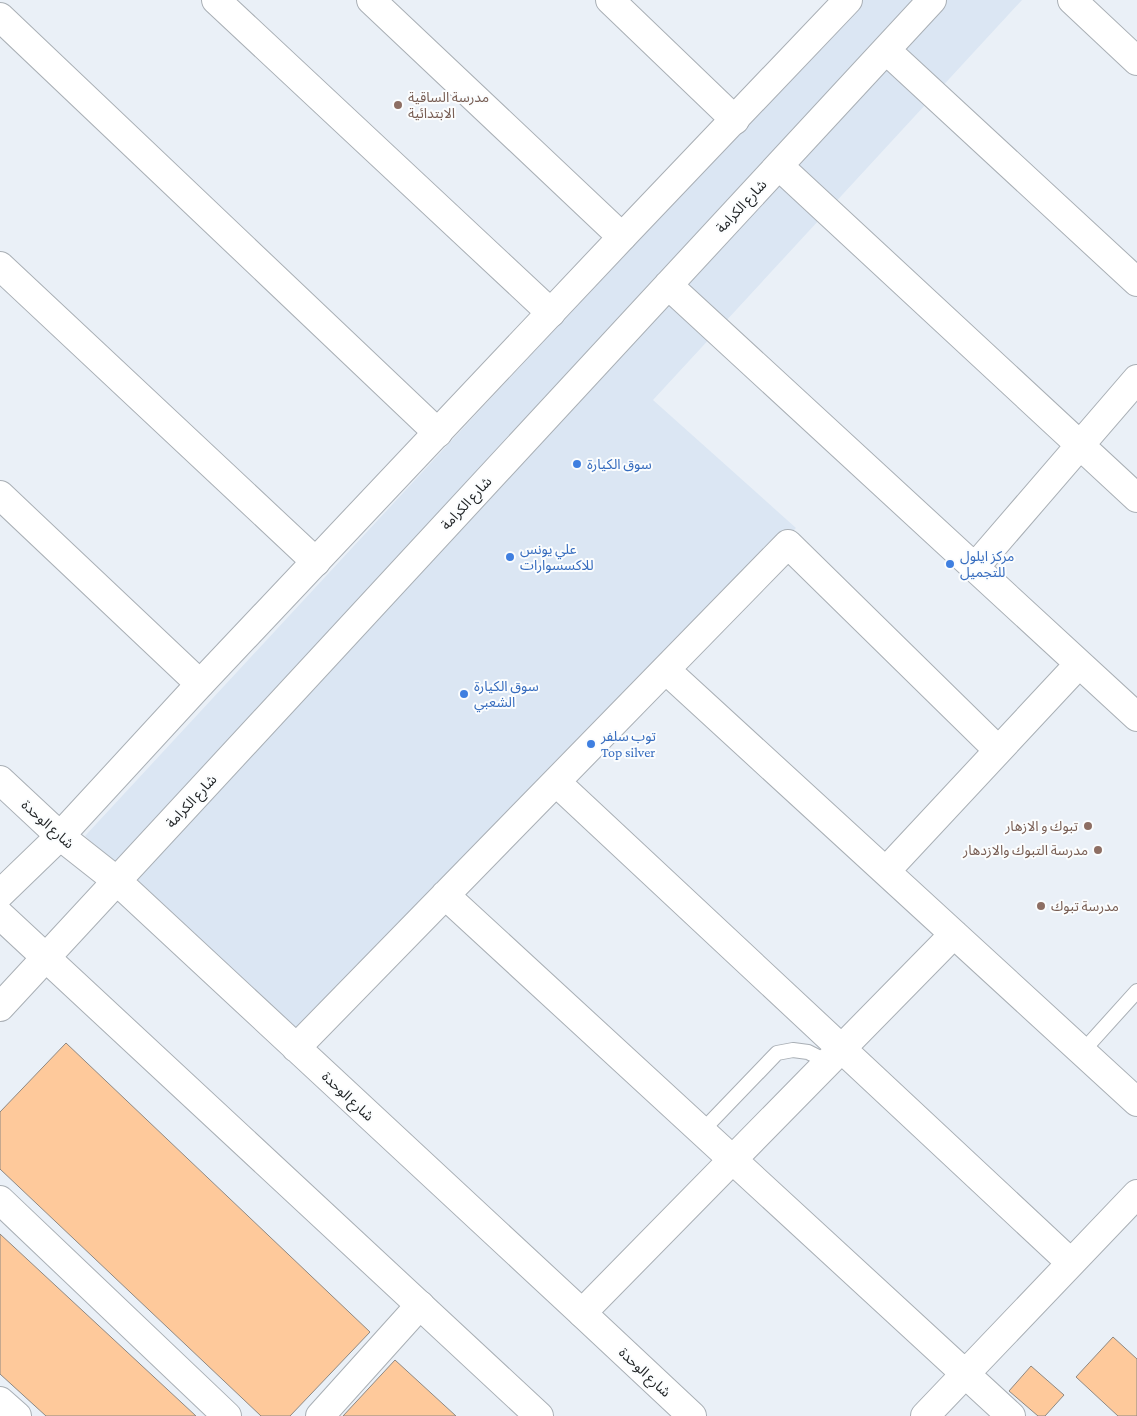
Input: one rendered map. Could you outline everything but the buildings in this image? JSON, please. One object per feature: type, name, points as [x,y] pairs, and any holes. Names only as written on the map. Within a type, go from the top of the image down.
[{"type":"street","points":[[216,0],[550,313]]},
{"type":"street","points":[[371,0],[622,237]]},
{"type":"street","points":[[610,0],[735,120]]},
{"type":"street","name":"شارع الكرامة","points":[[0,1007],[932,0]]},
{"type":"street","points":[[1072,0],[1137,61]]},
{"type":"street","points":[[0,894],[60,836],[200,684],[735,120],[838,4]]},
{"type":"street","points":[[0,17],[438,433]]},
{"type":"street","points":[[886,50],[1137,282]]},
{"type":"street","points":[[779,166],[1137,498]]},
{"type":"street","points":[[0,266],[316,562]]},
{"type":"street","points":[[668,285],[1137,717]]},
{"type":"street","points":[[975,567],[1137,380]]},
{"type":"street","points":[[0,495],[200,684]]},
{"type":"street","points":[[296,1048],[788,544],[998,750]]},
{"type":"street","points":[[886,871],[1079,664]]},
{"type":"street","points":[[666,670],[1137,1102]]},
{"type":"street","name":"شارع الوحدة","points":[[0,780],[60,836],[117,881],[692,1416]]},
{"type":"street","points":[[556,782],[835,1055],[1071,1264]]},
{"type":"street","points":[[445,895],[1011,1416]]},
{"type":"street","points":[[0,915],[539,1416]]},
{"type":"street","points":[[582,1313],[954,934]]},
{"type":"street","points":[[926,1416],[1137,1194]]},
{"type":"street","points":[[0,1200],[227,1416]]},
{"type":"street","points":[[320,1416],[420,1305]]},
{"type":"street","points":[[0,1401],[18,1416]]},
{"type":"lane","points":[[1082,1052],[1137,991]]},
{"type":"lane","points":[[702,1132],[777,1053],[793,1050],[835,1055]]},
{"type":"shaded area","name":"سوق الكيارة","points":[[860,0],[1022,0],[653,400],[796,528],[297,1033],[85,836]]},
{"type":"place","name":"مدرسة الساقية الابتدائية","points":[[398,105]]},
{"type":"place","name":"سوق الكيارة","points":[[577,464]]},
{"type":"place","name":"علي يونس للاكسسوارات","points":[[510,557]]},
{"type":"place","name":"مركز ايلول للتجميل","points":[[950,564]]},
{"type":"place","name":"سوق الكيارة الشعبي","points":[[464,694]]},
{"type":"place","name":"توب سلفر Top silver","points":[[591,744]]},
{"type":"place","name":"تبوك و الازهار","points":[[1088,826]]},
{"type":"place","name":"مدرسة التبوك والازدهار","points":[[1098,850]]},
{"type":"place","name":"مدرسة تبوك","points":[[1041,906]]}]
